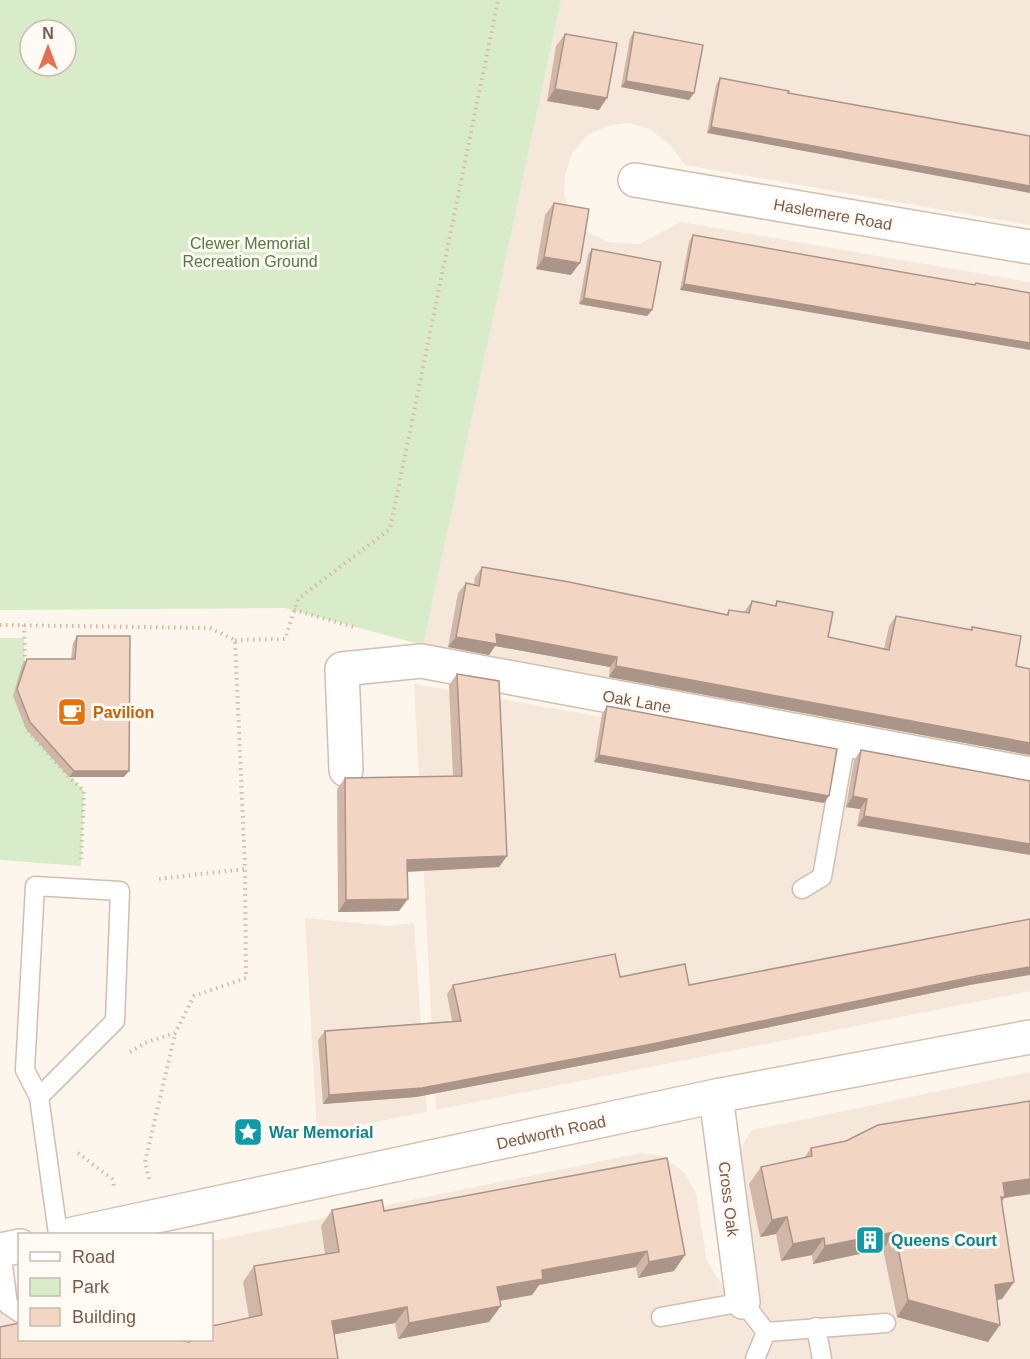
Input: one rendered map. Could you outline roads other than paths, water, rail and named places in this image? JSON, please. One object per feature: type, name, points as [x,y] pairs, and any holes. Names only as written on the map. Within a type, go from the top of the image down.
[{"type":"street","name":"Haslemere Road","points":[[635,180],[1030,247]]},
{"type":"street","name":"Oak Lane","points":[[346,770],[342,669],[421,661],[1030,774]]},
{"type":"street","name":"Dedworth Road","points":[[80,1233],[145,1224],[716,1096],[1030,1037]]},
{"type":"street","name":"Cross Oak","points":[[716,1096],[743,1302]]},
{"type":"street","points":[[0,1250],[18,1246]]},
{"type":"lane","points":[[802,890],[822,877],[846,740]]},
{"type":"lane","points":[[39,1097],[115,1021],[120,891],[35,886],[25,1070],[39,1097],[58,1233]]},
{"type":"lane","points":[[0,1250],[8,1305],[18,1311]]},
{"type":"lane","points":[[661,1317],[743,1302],[766,1332]]},
{"type":"lane","points":[[766,1332],[886,1323]]},
{"type":"lane","points":[[816,1328],[822,1359]]},
{"type":"lane","points":[[756,1359],[766,1332]]},
{"type":"place","name":"Pavilion","points":[[72,712]]},
{"type":"place","name":"War Memorial","points":[[248,1132]]},
{"type":"place","name":"Queens Court","points":[[870,1240]]},
{"type":"park label","name":"Clewer Memorial Recreation Ground","points":[[250,252]]}]
